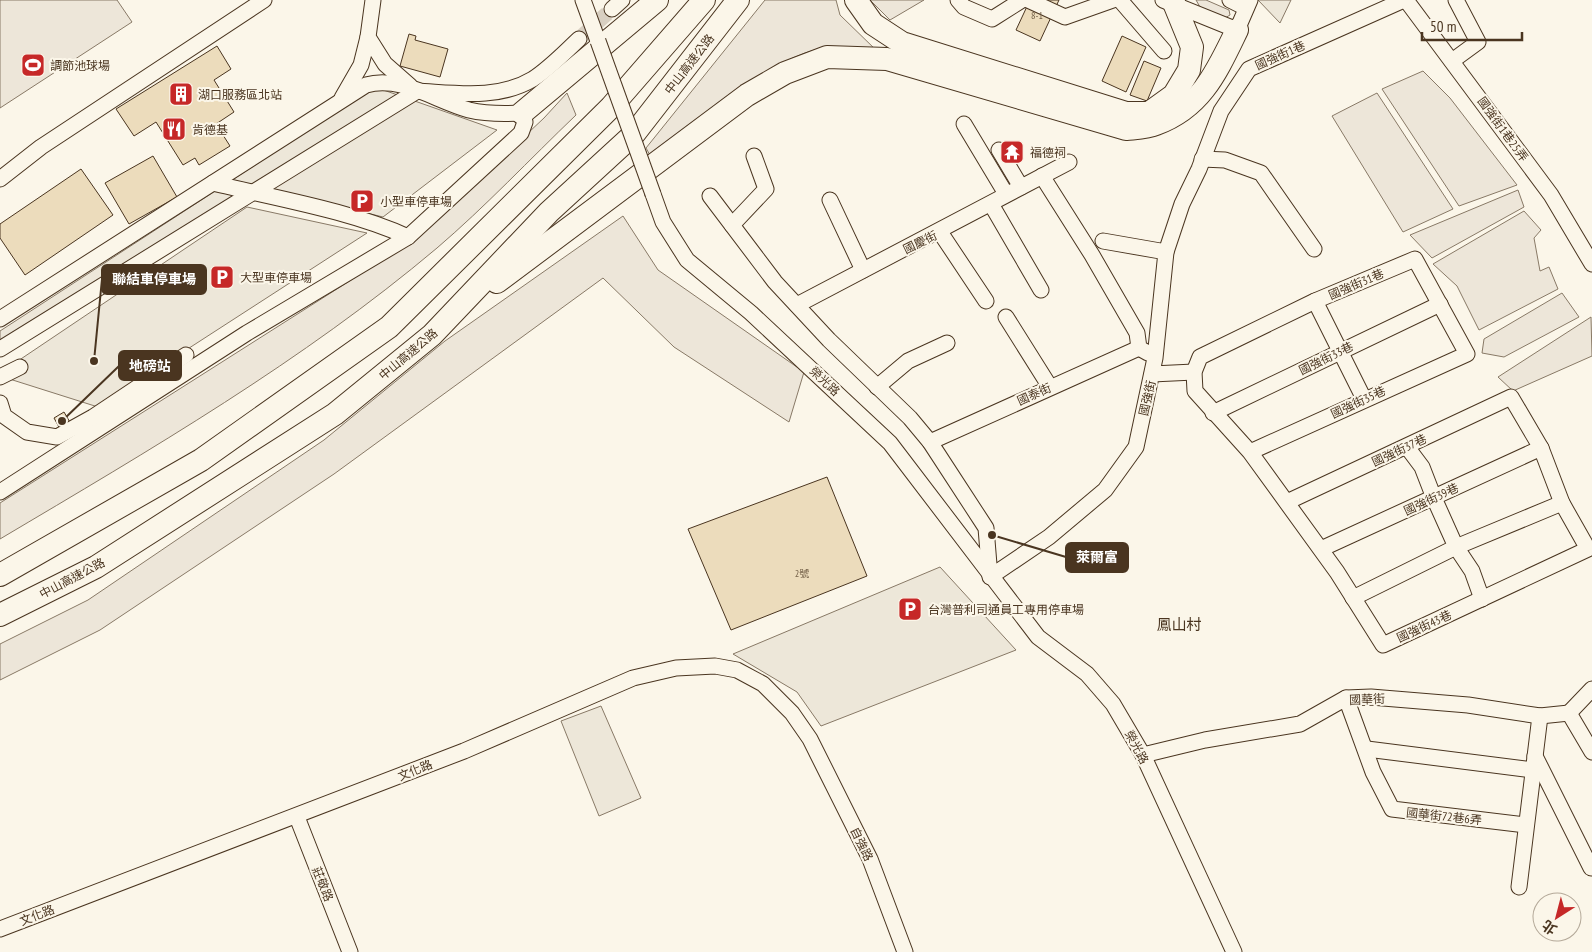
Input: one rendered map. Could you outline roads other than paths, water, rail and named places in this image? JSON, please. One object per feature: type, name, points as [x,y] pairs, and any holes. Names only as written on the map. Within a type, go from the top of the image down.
[{"type":"highway","points":[[522,113],[657,0]]},
{"type":"highway","points":[[0,575],[201,460],[389,327],[611,107],[704,0]]},
{"type":"highway","name":"中山高速公路","points":[[0,615],[96,567],[336,414],[432,335],[548,212],[634,134],[738,0]]},
{"type":"highway","points":[[856,0],[873,24],[902,43],[1126,114],[1149,113],[1174,95],[1188,70],[1192,47],[1169,1]]},
{"type":"highway","points":[[432,335],[496,283],[747,94],[785,73],[818,60],[827,57],[888,59],[1126,129],[1155,125],[1186,108],[1212,80],[1237,30]]},
{"type":"street","points":[[0,179],[41,147],[264,0]]},
{"type":"street","points":[[340,101],[361,65],[368,37],[373,0]]},
{"type":"street","name":"榮光路","points":[[583,0],[663,222],[687,260],[751,313],[890,443],[957,530],[990,577],[1038,637],[1087,674],[1113,704],[1142,754],[1234,952]]},
{"type":"street","points":[[958,0],[964,7],[992,19],[1022,0]]},
{"type":"street","points":[[1028,0],[1065,17],[1113,0]]},
{"type":"street","points":[[1120,0],[1164,50]]},
{"type":"street","points":[[1169,1],[1237,30],[1248,4],[1230,0]]},
{"type":"street","name":"國強街1巷25弄","points":[[1405,0],[1551,194],[1592,264]]},
{"type":"street","name":"國強街1巷","points":[[1202,159],[1222,111],[1249,69],[1405,0]]},
{"type":"street","points":[[1452,61],[1478,42],[1456,0]]},
{"type":"street","points":[[368,37],[385,64],[417,91]]},
{"type":"street","points":[[0,348],[417,91],[475,94],[498,93],[516,88],[544,72],[579,39]]},
{"type":"street","points":[[0,319],[366,85],[379,82],[394,83],[470,110],[505,114],[522,113],[525,122],[521,133],[408,237],[247,333],[0,492]]},
{"type":"street","points":[[964,124],[1006,194]]},
{"type":"street","points":[[999,150],[1021,187]]},
{"type":"street","points":[[732,225],[766,189],[754,156]]},
{"type":"street","points":[[1202,159],[1225,160],[1261,174],[1314,249]]},
{"type":"street","name":"國強街","points":[[990,577],[1049,537],[1105,490],[1136,447],[1155,358],[1166,252],[1182,204],[1202,159]]},
{"type":"street","name":"國慶街","points":[[797,305],[940,232],[1006,194],[1069,162]]},
{"type":"street","points":[[1042,176],[1092,255],[1137,334],[1139,348],[1155,358]]},
{"type":"street","points":[[213,182],[338,214],[392,230],[408,237]]},
{"type":"street","points":[[710,196],[775,282],[930,442],[986,528],[990,577]]},
{"type":"street","points":[[830,200],[864,270]]},
{"type":"street","points":[[991,204],[1041,290]]},
{"type":"street","points":[[940,232],[986,301]]},
{"type":"street","points":[[1103,241],[1166,252]]},
{"type":"street","name":"國強街31巷","points":[[1194,372],[1200,357],[1315,301],[1415,259],[1467,354]]},
{"type":"street","points":[[1315,301],[1364,399]]},
{"type":"street","name":"國強街33巷","points":[[1213,413],[1440,304]]},
{"type":"street","points":[[1006,317],[1050,387]]},
{"type":"street","points":[[877,387],[908,361],[946,343]]},
{"type":"street","name":"國泰街","points":[[930,442],[1139,348]]},
{"type":"street","name":"國強街35巷","points":[[1250,452],[1467,354]]},
{"type":"street","points":[[0,403],[4,416],[27,432],[57,437],[93,416],[186,355]]},
{"type":"street","points":[[0,377],[20,367]]},
{"type":"street","points":[[1152,374],[1194,372]]},
{"type":"street","name":"國強街43巷","points":[[1194,372],[1195,392],[1250,452],[1320,549],[1383,645],[1588,549],[1562,502],[1541,448],[1511,397]]},
{"type":"street","name":"國強街37巷","points":[[1287,502],[1511,397]]},
{"type":"street","points":[[1407,447],[1422,467],[1456,547],[1472,571],[1482,599]]},
{"type":"street","name":"國強街39巷","points":[[1320,549],[1541,448]]},
{"type":"street","points":[[1353,598],[1456,547],[1562,502]]},
{"type":"street","name":"文化路","points":[[0,929],[296,817],[464,750],[633,678],[676,668],[715,666],[737,670],[763,684],[792,713],[810,739]]},
{"type":"street","points":[[1592,689],[1569,713],[1592,752]]},
{"type":"street","name":"國華街","points":[[1142,754],[1205,740],[1300,724],[1346,698],[1371,697],[1468,705],[1540,716],[1569,713]]},
{"type":"street","name":"國華街72巷6弄","points":[[1346,698],[1367,749],[1374,772],[1392,809],[1526,825]]},
{"type":"street","points":[[1519,887],[1540,716]]},
{"type":"street","name":"自強路","points":[[810,739],[870,859],[905,952]]},
{"type":"street","points":[[1367,749],[1534,763]]},
{"type":"street","points":[[1534,763],[1591,868]]},
{"type":"street","name":"莊敬路","points":[[296,817],[350,952]]},
{"type":"tunnel","points":[[579,39],[612,9]]},
{"type":"place","name":"調節池球場","points":[[33,65]]},
{"type":"place","name":"湖口服務區北站","points":[[181,94]]},
{"type":"place","name":"肯德基","points":[[174,129]]},
{"type":"place","name":"福德祠","points":[[1012,152]]},
{"type":"place","name":"小型車停車場","points":[[362,201]]},
{"type":"place","name":"大型車停車場","points":[[222,277]]},
{"type":"place","name":"聯結車停車場","points":[[94,361]]},
{"type":"place","name":"地磅站","points":[[62,421]]},
{"type":"place","name":"萊爾富","points":[[992,535]]},
{"type":"place","name":"台灣普利司通員工專用停車場","points":[[910,609]]},
{"type":"district","name":"鳳山村","points":[[1179,624]]}]
